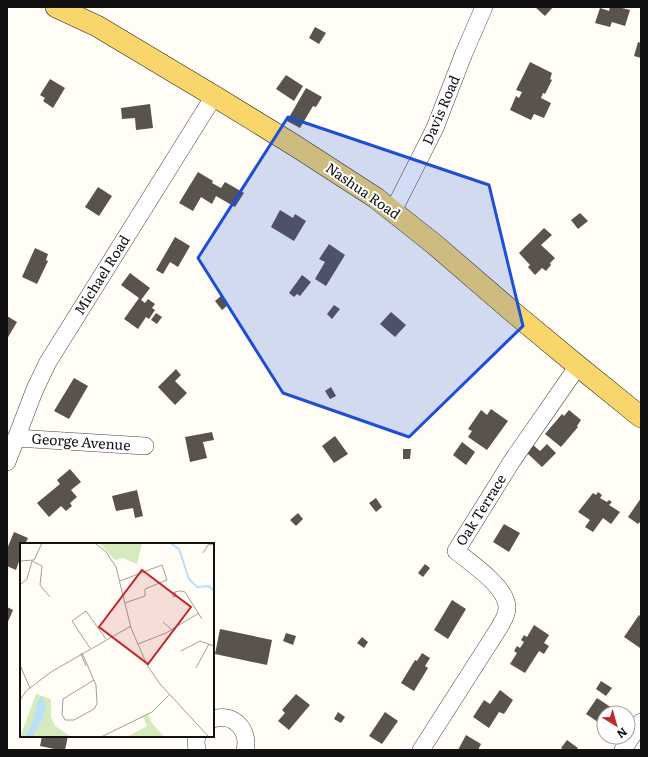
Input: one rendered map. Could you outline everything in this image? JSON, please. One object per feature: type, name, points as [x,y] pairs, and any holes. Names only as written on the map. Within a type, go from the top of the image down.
[{"type":"main road","name":"Nashua Road","points":[[56,7],[97,26],[300,149],[376,198],[434,244],[514,313],[641,417]]},
{"type":"street","name":"Davis Road","points":[[393,211],[435,128],[464,52],[484,7]]},
{"type":"street","name":"Michael Road","points":[[7,462],[35,389],[48,362],[214,96]]},
{"type":"street","name":"Oak Terrace","points":[[421,750],[499,628],[508,610],[504,597],[493,582],[456,551],[515,456],[578,366]]},
{"type":"street","name":"George Avenue","points":[[16,438],[145,446]]},
{"type":"street","points":[[214,719],[221,717],[226,718],[235,721],[242,728],[246,737],[245,750]]},
{"type":"street","points":[[623,750],[641,722]]},
{"type":"street","points":[[197,737],[197,750]]},
{"type":"highlighted area","points":[[288,117],[489,185],[523,326],[409,437],[283,393],[198,258]]},
{"type":"building","points":[[535,7],[553,7],[545,16]]},
{"type":"building","points":[[610,7],[622,7],[630,10],[625,26],[612,22],[610,27],[595,23],[600,8],[609,11]]},
{"type":"building","points":[[315,27],[326,33],[319,44],[309,38]]},
{"type":"building","points":[[638,42],[641,43],[641,58],[634,56]]},
{"type":"building","points":[[530,62],[552,73],[550,79],[552,80],[545,94],[543,93],[541,98],[551,103],[544,118],[534,114],[531,120],[510,110],[516,96],[519,98],[522,92],[516,90]]},
{"type":"building","points":[[286,75],[303,86],[294,101],[276,89]]},
{"type":"building","points":[[50,79],[65,88],[53,108],[43,101],[45,98],[40,95]]},
{"type":"building","points":[[306,88],[322,97],[316,107],[313,106],[300,128],[287,121]]},
{"type":"building","points":[[150,104],[153,128],[136,130],[135,118],[122,119],[121,108]]},
{"type":"building","points":[[198,172],[221,188],[225,182],[244,193],[235,207],[216,196],[212,204],[201,197],[193,211],[179,203]]},
{"type":"building","points":[[98,187],[112,196],[99,216],[85,207]]},
{"type":"building","points":[[280,210],[293,218],[295,214],[306,221],[294,241],[271,227]]},
{"type":"building","points":[[580,213],[588,221],[578,229],[571,220]]},
{"type":"building","points":[[544,228],[552,235],[541,245],[555,258],[550,263],[551,265],[546,271],[542,268],[535,275],[528,267],[530,265],[519,253]]},
{"type":"building","points":[[175,237],[190,246],[178,267],[170,262],[163,274],[156,270]]},
{"type":"building","points":[[329,244],[345,255],[326,286],[315,279],[325,262],[319,259]]},
{"type":"building","points":[[35,248],[48,254],[46,260],[48,261],[37,284],[22,277]]},
{"type":"building","points":[[130,273],[150,288],[141,300],[145,303],[148,299],[155,304],[152,308],[155,310],[149,319],[146,317],[138,329],[124,319],[139,298],[121,285]]},
{"type":"building","points":[[302,275],[311,282],[300,296],[297,294],[294,297],[289,293]]},
{"type":"building","points":[[221,296],[228,305],[222,310],[215,301]]},
{"type":"building","points":[[334,305],[340,309],[332,319],[327,314]]},
{"type":"building","points":[[391,312],[406,325],[395,337],[380,324]]},
{"type":"building","points":[[156,313],[162,317],[157,324],[151,320]]},
{"type":"building","points":[[7,316],[17,322],[7,339]]},
{"type":"building","points":[[176,369],[181,375],[175,381],[187,393],[175,405],[158,387]]},
{"type":"building","points":[[74,378],[88,386],[69,419],[54,411]]},
{"type":"building","points":[[331,387],[336,396],[330,399],[325,391]]},
{"type":"building","points":[[491,409],[508,421],[487,450],[468,437],[472,431],[468,429],[481,410],[487,415]]},
{"type":"building","points":[[569,410],[581,420],[577,426],[578,427],[561,447],[545,434],[562,414],[564,416]]},
{"type":"building","points":[[212,432],[214,440],[203,442],[207,458],[190,462],[185,437]]},
{"type":"building","points":[[335,436],[348,454],[334,463],[322,446]]},
{"type":"building","points":[[462,442],[475,452],[466,465],[453,455]]},
{"type":"building","points":[[547,444],[556,453],[542,467],[526,452],[533,445],[540,451]]},
{"type":"building","points":[[403,449],[411,449],[410,459],[403,459]]},
{"type":"building","points":[[70,469],[81,482],[71,490],[77,497],[70,503],[72,506],[66,511],[61,506],[49,517],[37,503],[60,484],[57,480]]},
{"type":"building","points":[[137,490],[143,516],[135,518],[133,508],[116,511],[112,496]]},
{"type":"building","points":[[598,492],[602,495],[600,498],[607,502],[609,500],[612,502],[609,505],[620,512],[611,524],[603,518],[593,532],[585,527],[590,520],[578,512],[593,493],[596,495]]},
{"type":"building","points":[[376,498],[382,507],[376,512],[369,503]]},
{"type":"building","points":[[641,498],[641,521],[638,524],[628,517]]},
{"type":"building","points":[[298,513],[303,519],[296,526],[290,520]]},
{"type":"building","points":[[504,524],[520,533],[509,552],[493,542]]},
{"type":"building","points":[[14,532],[28,538],[26,543],[20,543],[20,559],[16,570],[7,566],[7,549]]},
{"type":"building","points":[[425,564],[430,568],[423,577],[418,573]]},
{"type":"building","points":[[452,600],[466,609],[448,639],[434,630]]},
{"type":"building","points":[[7,607],[13,610],[7,624]]},
{"type":"building","points":[[639,615],[641,617],[640,648],[624,637]]},
{"type":"building","points":[[534,625],[549,635],[544,643],[549,646],[544,654],[539,651],[525,673],[510,664],[517,653],[514,651],[517,646],[520,648],[524,642],[521,640],[524,635],[527,637]]},
{"type":"building","points":[[220,629],[272,640],[267,665],[215,654]]},
{"type":"building","points":[[286,633],[296,636],[293,645],[283,641]]},
{"type":"building","points":[[362,637],[368,642],[364,648],[357,643]]},
{"type":"building","points":[[422,653],[430,658],[425,666],[428,668],[414,691],[401,683],[415,660],[417,661]]},
{"type":"building","points":[[601,681],[612,688],[606,696],[596,689]]},
{"type":"building","points":[[500,690],[513,700],[504,714],[499,712],[489,728],[473,717],[484,700],[490,704]]},
{"type":"building","points":[[296,694],[310,705],[289,730],[278,721],[285,713],[282,710]]},
{"type":"building","points":[[597,698],[608,705],[596,705],[596,721],[586,714]]},
{"type":"building","points":[[338,712],[345,717],[341,723],[334,719]]},
{"type":"building","points":[[385,712],[398,721],[382,744],[369,736]]},
{"type":"building","points":[[466,735],[481,744],[478,750],[458,750]]},
{"type":"building","points":[[42,737],[68,737],[65,750],[40,746]]},
{"type":"building","points":[[567,740],[578,748],[576,750],[564,750],[561,748]]}]
